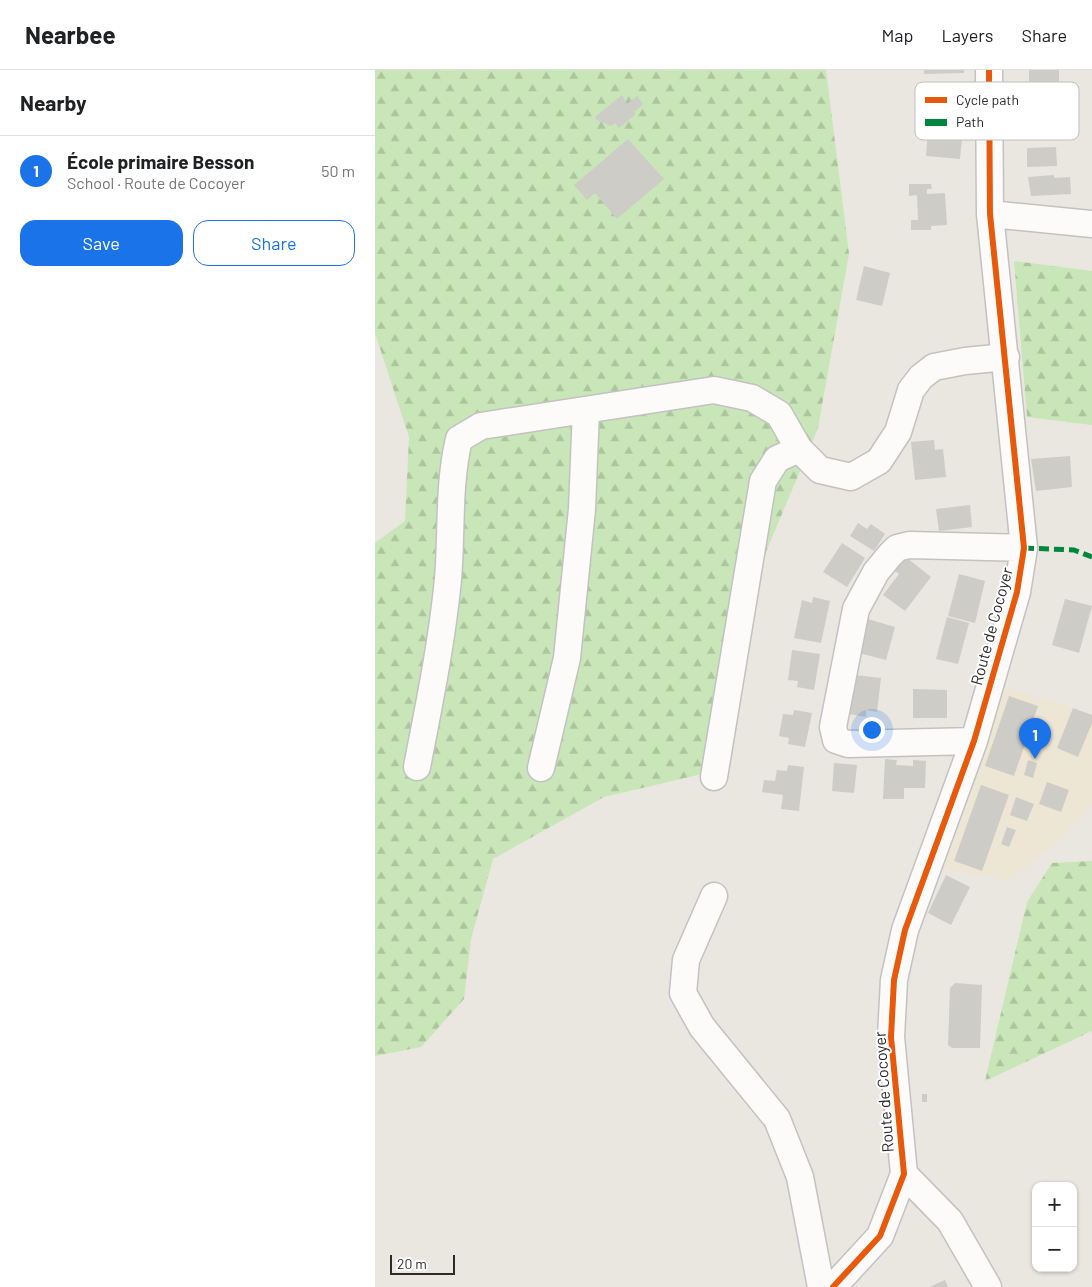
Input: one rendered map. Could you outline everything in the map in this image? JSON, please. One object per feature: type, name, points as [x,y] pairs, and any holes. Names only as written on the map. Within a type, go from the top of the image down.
[{"type":"street","name":"Route de Cocoyer","points":[[904,1174],[891,1037],[893,980],[905,930],[974,741],[1017,592],[1024,548],[990,214],[989,140]]},
{"type":"street","points":[[990,214],[1092,224]]},
{"type":"street","points":[[417,767],[439,644],[448,578],[453,465],[459,439],[481,426],[714,390],[752,398],[779,414],[799,449],[820,470],[851,477],[879,461],[898,432],[911,390],[921,377],[934,367],[1006,357]]},
{"type":"street","points":[[541,768],[569,638],[582,509],[586,410]]},
{"type":"street","points":[[714,777],[763,481],[777,459],[799,449]]},
{"type":"street","points":[[974,741],[848,744],[836,740],[833,727],[856,609],[877,572],[897,548],[909,544],[1024,548]]},
{"type":"street","points":[[714,896],[685,960],[683,994],[703,1027],[777,1119],[800,1177],[821,1287]]},
{"type":"street","points":[[833,1287],[880,1236],[904,1174],[950,1221],[987,1287]]},
{"type":"shaded area","points":[[1005,687],[1092,714],[1092,804],[1060,840],[1008,880],[937,868]]},
{"type":"green space","points":[[375,70],[826,70],[849,254],[818,428],[753,583],[706,773],[604,797],[493,859],[471,939],[464,999],[421,1047],[375,1056],[375,543],[405,521],[409,437],[375,333]]},
{"type":"green space","points":[[1014,261],[1092,271],[1092,425],[1027,417]]},
{"type":"green space","points":[[1092,861],[1092,1031],[985,1081],[1027,902],[1052,863]]},
{"type":"building","points":[[924,70],[964,70],[964,73],[924,74]]},
{"type":"building","points":[[1029,70],[1059,70],[1059,82],[1029,82]]},
{"type":"building","points":[[622,95],[627,104],[637,96],[643,104],[634,112],[636,114],[619,128],[615,123],[611,126],[597,120],[595,117]]},
{"type":"building","points":[[628,139],[664,179],[617,219],[595,193],[587,200],[574,185]]},
{"type":"building","points":[[927,140],[962,140],[960,159],[926,156]]},
{"type":"building","points":[[1056,147],[1057,166],[1027,167],[1027,148]]},
{"type":"building","points":[[1054,175],[1054,178],[1070,177],[1071,194],[1031,196],[1028,177]]},
{"type":"building","points":[[909,184],[931,184],[932,189],[927,189],[927,194],[945,193],[947,225],[931,226],[931,230],[911,230],[911,220],[918,220],[917,195],[909,196]]},
{"type":"building","points":[[864,266],[890,273],[882,306],[856,300]]},
{"type":"building","points":[[934,440],[935,450],[943,449],[946,477],[915,480],[911,442]]},
{"type":"building","points":[[1070,456],[1072,487],[1036,491],[1031,459]]},
{"type":"building","points":[[970,505],[972,527],[939,531],[936,509]]},
{"type":"building","points":[[858,523],[867,529],[871,524],[885,534],[874,551],[850,536]]},
{"type":"building","points":[[842,543],[865,558],[847,587],[823,572]]},
{"type":"building","points":[[902,554],[931,577],[905,611],[883,595],[899,574],[892,568]]},
{"type":"building","points":[[959,574],[985,581],[975,623],[948,616]]},
{"type":"building","points":[[813,597],[830,601],[821,643],[794,638],[802,600],[812,603]]},
{"type":"building","points":[[1065,599],[1092,606],[1079,653],[1052,645]]},
{"type":"building","points":[[947,617],[969,623],[958,664],[936,659]]},
{"type":"building","points":[[868,619],[895,627],[886,660],[859,653]]},
{"type":"building","points":[[792,650],[820,654],[814,690],[797,687],[798,681],[788,680]]},
{"type":"building","points":[[854,675],[881,678],[877,712],[866,710],[866,717],[849,714]]},
{"type":"building","points":[[913,689],[947,690],[947,718],[913,718]]},
{"type":"building","points":[[1009,696],[1038,706],[1014,776],[985,766]]},
{"type":"building","points":[[1073,708],[1092,715],[1092,723],[1078,757],[1057,748]]},
{"type":"building","points":[[794,710],[812,713],[805,747],[788,744],[789,738],[779,736],[783,714],[793,715]]},
{"type":"building","points":[[885,759],[897,760],[896,765],[913,766],[913,760],[926,761],[925,788],[904,788],[904,799],[883,799]]},
{"type":"building","points":[[1028,760],[1037,763],[1033,778],[1024,775]]},
{"type":"building","points":[[834,763],[857,765],[854,793],[832,791]]},
{"type":"building","points":[[788,765],[804,767],[799,811],[781,809],[783,795],[762,792],[764,780],[775,781],[777,770],[787,771]]},
{"type":"building","points":[[1047,782],[1069,790],[1061,812],[1039,804]]},
{"type":"building","points":[[981,785],[1009,795],[982,871],[954,861]]},
{"type":"building","points":[[1016,797],[1034,804],[1027,821],[1010,815]]},
{"type":"building","points":[[1007,827],[1016,830],[1009,847],[1001,844]]},
{"type":"building","points":[[946,875],[970,887],[951,925],[928,913]]},
{"type":"building","points":[[955,983],[982,985],[980,1048],[952,1048],[948,1045],[950,988]]},
{"type":"building","points":[[922,1094],[927,1094],[927,1102],[922,1102]]},
{"type":"building","points":[[945,1280],[948,1287],[929,1287]]},
{"type":"marked path","points":[[1024,548],[1074,550],[1092,557]]},
{"type":"cycle path","points":[[989,70],[989,82]]},
{"type":"cycle path","points":[[833,1287],[880,1236],[904,1174],[891,1037],[894,980],[905,930],[974,741],[1017,592],[1024,548],[990,214],[989,140]]},
{"type":"place","name":"École primaire Besson","points":[[1035,759]]}]
